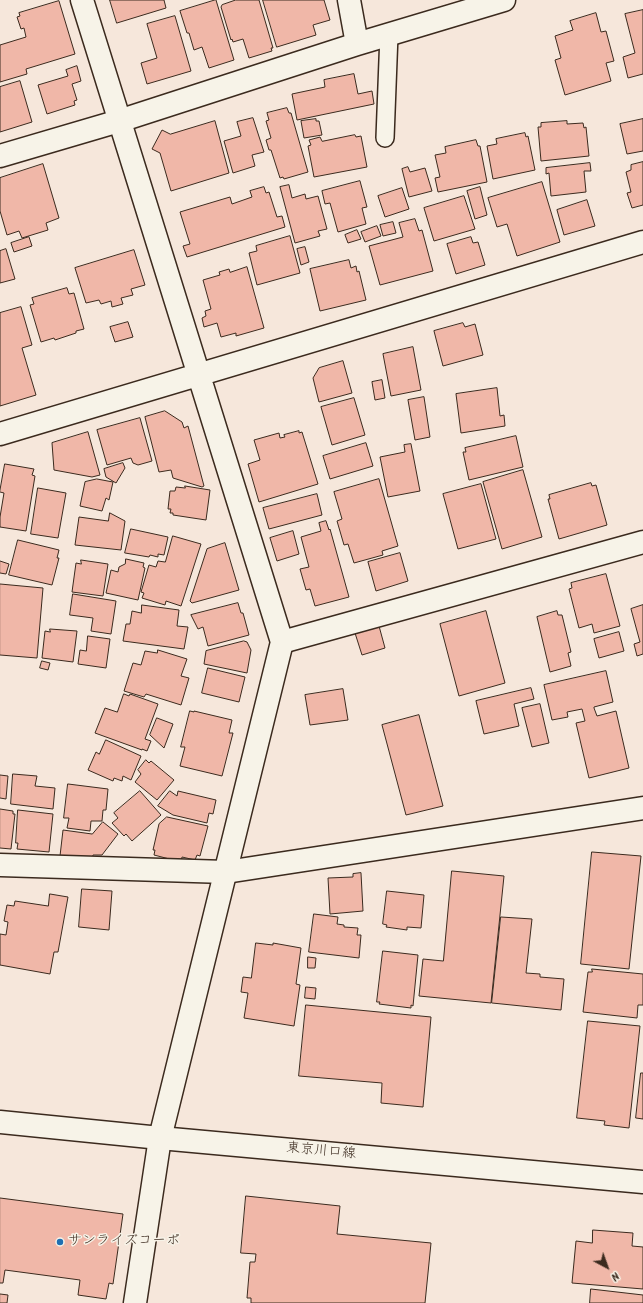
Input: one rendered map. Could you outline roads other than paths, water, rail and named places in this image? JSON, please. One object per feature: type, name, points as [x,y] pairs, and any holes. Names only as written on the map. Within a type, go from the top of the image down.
[{"type":"street","points":[[82,0],[282,642],[160,1138],[135,1303]]},
{"type":"street","points":[[349,0],[357,44]]},
{"type":"street","points":[[0,156],[119,121],[357,44],[504,0]]},
{"type":"street","points":[[0,434],[643,242]]},
{"type":"street","points":[[282,642],[643,542]]},
{"type":"street","points":[[0,865],[226,872],[643,808]]},
{"type":"street","name":"東京川口線","points":[[0,1122],[643,1182]]},
{"type":"lane","points":[[385,138],[390,34]]},
{"type":"place","name":"サンライズコーポ","points":[[60,1242]]}]
